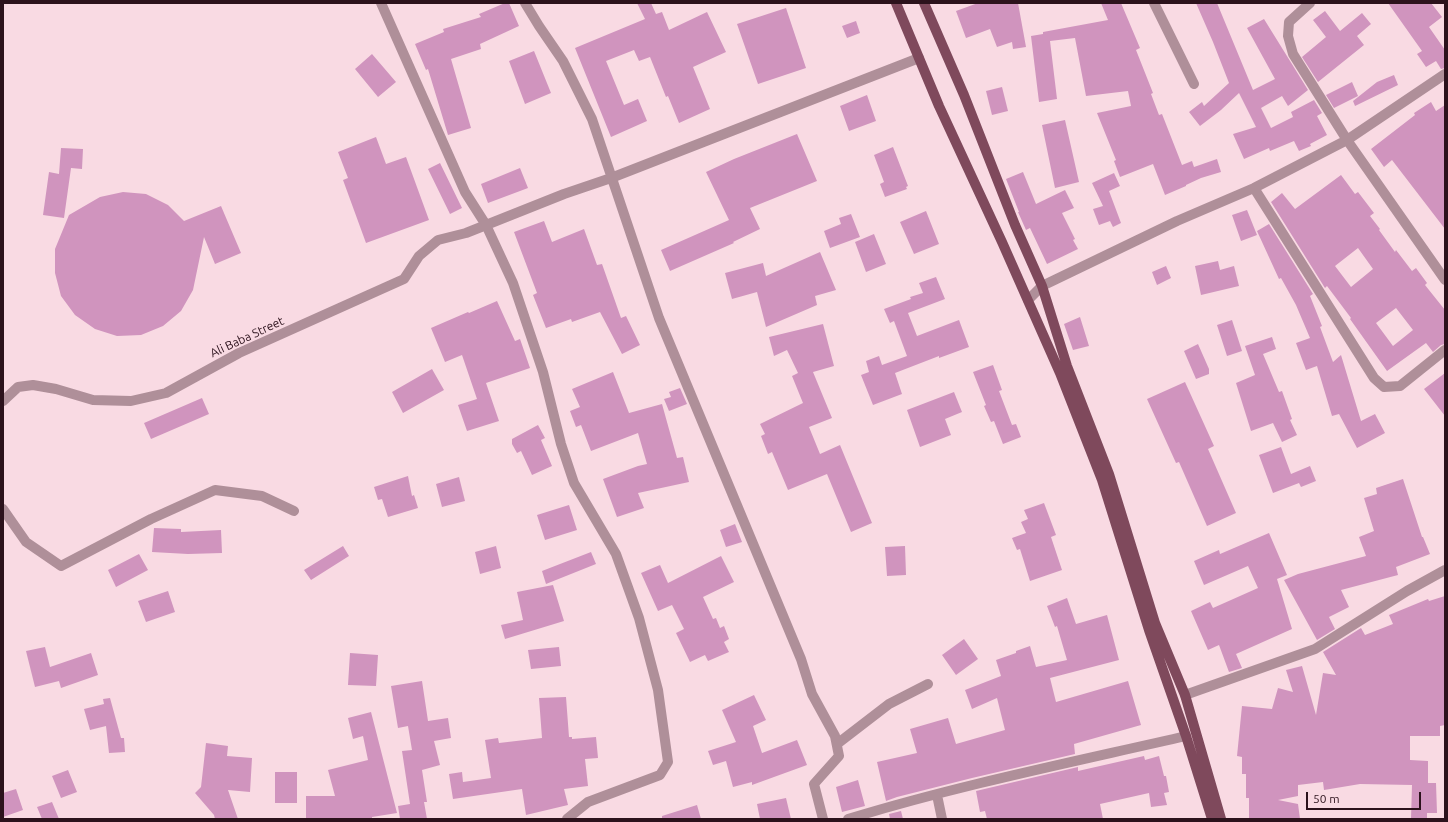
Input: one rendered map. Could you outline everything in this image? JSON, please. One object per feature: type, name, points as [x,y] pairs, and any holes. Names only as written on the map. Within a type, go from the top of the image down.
[{"type":"main road","points":[[896,3],[939,106],[1060,373],[1102,480],[1149,630],[1186,736],[1212,819]]},
{"type":"main road","points":[[924,3],[964,95],[1015,225],[1042,286],[1067,366],[1110,474],[1155,623],[1185,695],[1221,819]]},
{"type":"street","points":[[381,3],[465,192],[486,225],[513,283],[530,329],[543,372],[561,444],[574,483],[616,554],[639,618],[658,690],[668,762],[660,775],[588,802],[567,819]]},
{"type":"street","points":[[525,3],[567,67],[592,119],[659,318],[801,659],[812,694],[835,736],[840,756],[814,784],[823,819]]},
{"type":"street","points":[[1154,3],[1194,84]]},
{"type":"street","points":[[1310,3],[1289,22],[1288,36],[1293,54],[1347,140],[1445,280]]},
{"type":"street","name":"Ali Baba Street","points":[[3,401],[18,387],[33,385],[56,389],[93,400],[131,401],[166,393],[239,353],[404,279],[419,256],[438,240],[466,233],[919,58]]},
{"type":"street","points":[[1028,300],[1042,286],[1177,221],[1254,188],[1347,140],[1444,75]]},
{"type":"street","points":[[1254,188],[1374,378],[1384,387],[1400,386],[1445,350]]},
{"type":"street","points":[[3,509],[26,542],[61,566],[151,519],[215,490],[262,496],[294,511]]},
{"type":"street","points":[[1185,695],[1314,649],[1407,591],[1445,570]]},
{"type":"street","points":[[837,744],[889,704],[928,684]]},
{"type":"street","points":[[848,819],[891,806],[1028,772],[1186,736]]},
{"type":"street","points":[[937,795],[942,819]]},
{"type":"building","points":[[505,3],[509,3],[519,26],[480,44],[481,49],[451,59],[471,128],[448,135],[428,69],[426,70],[415,44],[444,32],[443,29],[481,17],[479,14]]},
{"type":"building","points":[[637,3],[651,3],[656,14],[662,12],[669,30],[707,12],[726,52],[693,67],[710,109],[679,123],[668,96],[666,97],[650,57],[639,61],[634,50],[606,61],[624,105],[638,99],[647,121],[611,137],[575,48],[645,19]]},
{"type":"building","points":[[978,3],[1018,3],[1026,47],[1013,49],[1012,42],[997,47],[990,29],[966,38],[956,11]]},
{"type":"building","points":[[1101,3],[1121,3],[1140,48],[1136,50],[1153,93],[1151,94],[1159,115],[1162,114],[1182,165],[1192,161],[1194,167],[1217,159],[1221,172],[1201,178],[1165,195],[1153,164],[1120,177],[1114,161],[1116,160],[1097,113],[1131,106],[1128,91],[1086,96],[1075,38],[1050,41],[1057,99],[1039,102],[1031,36],[1043,34],[1043,32],[1108,20]]},
{"type":"building","points":[[1196,3],[1217,3],[1253,90],[1275,79],[1247,28],[1264,19],[1308,90],[1288,106],[1282,96],[1261,108],[1271,128],[1293,117],[1291,112],[1314,100],[1322,113],[1317,116],[1327,135],[1310,144],[1311,146],[1299,151],[1294,141],[1270,151],[1269,148],[1244,159],[1233,134],[1256,127],[1239,93],[1221,110],[1200,126],[1189,112],[1202,102],[1204,106],[1229,83]]},
{"type":"building","points":[[1388,3],[1431,3],[1442,17],[1429,27],[1445,50],[1445,68],[1441,69],[1436,61],[1426,67],[1417,54],[1422,51]]},
{"type":"building","points":[[786,8],[806,68],[758,84],[737,24]]},
{"type":"building","points":[[1325,11],[1340,31],[1362,13],[1371,24],[1357,36],[1364,45],[1318,82],[1302,57],[1326,37],[1313,20]]},
{"type":"building","points":[[856,21],[860,33],[847,38],[842,26]]},
{"type":"building","points":[[534,51],[551,93],[525,104],[509,61]]},
{"type":"building","points":[[372,54],[396,82],[378,97],[355,69]]},
{"type":"building","points":[[1394,75],[1398,85],[1355,106],[1353,101],[1377,82]]},
{"type":"building","points":[[1352,82],[1358,96],[1334,108],[1326,95]]},
{"type":"building","points":[[1002,87],[1008,111],[992,115],[986,91]]},
{"type":"building","points":[[867,95],[876,121],[849,131],[840,106]]},
{"type":"building","points":[[1431,102],[1436,111],[1445,105],[1445,229],[1392,160],[1384,167],[1371,149],[1415,115],[1414,113]]},
{"type":"building","points":[[1065,120],[1079,182],[1055,188],[1042,125]]},
{"type":"building","points":[[797,134],[817,181],[750,208],[760,229],[733,242],[734,243],[670,271],[661,250],[729,220],[706,172],[734,159]]},
{"type":"building","points":[[376,137],[386,164],[406,157],[429,220],[366,243],[343,180],[348,178],[338,152]]},
{"type":"building","points":[[893,147],[908,186],[906,187],[907,189],[885,197],[880,184],[884,182],[874,155]]},
{"type":"building","points":[[61,148],[83,149],[82,169],[71,168],[64,218],[43,215],[49,172],[59,174]]},
{"type":"building","points":[[440,163],[462,208],[450,214],[428,169]]},
{"type":"building","points":[[520,168],[528,188],[488,203],[481,184]]},
{"type":"building","points":[[1023,172],[1036,204],[1065,190],[1074,208],[1062,213],[1075,239],[1073,240],[1078,249],[1047,264],[1030,228],[1026,230],[1006,179]]},
{"type":"building","points":[[1114,173],[1120,186],[1109,191],[1121,223],[1113,227],[1110,221],[1099,225],[1093,209],[1103,206],[1092,183]]},
{"type":"building","points":[[1341,175],[1355,194],[1358,192],[1374,213],[1370,216],[1395,252],[1396,250],[1412,271],[1416,268],[1427,283],[1425,285],[1445,310],[1445,344],[1441,345],[1433,352],[1426,343],[1387,371],[1350,319],[1351,318],[1327,286],[1325,288],[1271,202],[1282,193],[1295,209]],"holes":[[[1358,248],[1373,269],[1351,287],[1335,266]],[[1396,308],[1413,330],[1393,346],[1376,323]]]},
{"type":"building","points":[[123,192],[146,194],[168,205],[184,221],[221,206],[241,253],[215,264],[204,237],[193,290],[181,311],[163,326],[141,335],[117,336],[95,329],[75,315],[61,296],[55,273],[55,249],[69,215],[100,197]]},
{"type":"building","points":[[1247,210],[1257,235],[1241,241],[1232,215]]},
{"type":"building","points":[[926,211],[939,244],[914,254],[900,222]]},
{"type":"building","points":[[851,214],[860,237],[830,248],[824,231],[841,224],[839,218]]},
{"type":"building","points":[[544,221],[552,242],[584,229],[597,265],[602,264],[621,318],[626,316],[640,345],[622,354],[600,312],[572,322],[571,319],[546,328],[533,295],[537,293],[514,232]]},
{"type":"building","points":[[1269,224],[1313,294],[1310,296],[1322,326],[1320,327],[1333,362],[1341,355],[1361,421],[1375,414],[1385,433],[1357,448],[1339,414],[1332,416],[1317,366],[1306,370],[1296,343],[1310,338],[1296,305],[1281,278],[1279,279],[1257,231]]},
{"type":"building","points":[[874,234],[886,264],[866,272],[855,242]]},
{"type":"building","points":[[820,252],[836,290],[815,296],[817,305],[766,327],[757,292],[732,299],[725,273],[763,263],[766,276]]},
{"type":"building","points":[[1218,261],[1220,270],[1234,266],[1239,286],[1201,295],[1195,266]]},
{"type":"building","points":[[1166,266],[1171,278],[1157,285],[1152,272]]},
{"type":"building","points":[[936,277],[945,299],[908,313],[917,336],[959,320],[969,347],[939,358],[939,356],[895,373],[902,394],[873,405],[861,375],[869,372],[866,361],[879,356],[882,365],[907,356],[894,321],[890,323],[884,309],[911,299],[910,297],[923,293],[919,283]]},
{"type":"building","points":[[497,301],[515,341],[520,339],[530,368],[486,383],[499,421],[467,431],[458,405],[477,399],[462,355],[445,362],[431,328]]},
{"type":"building","points":[[1080,317],[1089,346],[1073,350],[1064,324]]},
{"type":"building","points":[[1232,320],[1242,351],[1227,356],[1217,325]]},
{"type":"building","points":[[823,324],[834,366],[813,372],[832,418],[809,427],[820,454],[840,445],[872,523],[851,532],[827,474],[788,490],[772,452],[768,454],[761,436],[765,434],[760,424],[803,403],[792,376],[798,373],[787,350],[774,356],[769,337]]},
{"type":"building","points":[[1272,337],[1276,349],[1263,354],[1279,392],[1282,391],[1292,419],[1290,420],[1297,435],[1282,442],[1273,423],[1251,431],[1236,383],[1255,375],[1245,346]]},
{"type":"building","points":[[1198,344],[1209,369],[1209,374],[1196,379],[1184,351]]},
{"type":"building","points":[[993,365],[1002,390],[999,391],[1012,425],[1016,424],[1021,437],[1003,444],[994,421],[991,422],[984,406],[986,405],[973,372]]},
{"type":"building","points":[[432,369],[444,390],[403,413],[392,392]]},
{"type":"building","points":[[613,372],[629,413],[662,404],[677,458],[683,457],[689,482],[638,493],[644,508],[617,517],[603,479],[647,464],[638,433],[591,451],[581,425],[576,427],[570,411],[580,407],[572,389]]},
{"type":"building","points":[[1445,373],[1445,416],[1424,389]]},
{"type":"building","points":[[1185,382],[1214,446],[1208,449],[1236,513],[1207,526],[1179,462],[1176,463],[1147,399]]},
{"type":"building","points":[[680,388],[687,404],[669,411],[664,399],[671,397],[669,392]]},
{"type":"building","points":[[954,392],[962,412],[945,419],[951,435],[920,447],[907,410]]},
{"type":"building","points":[[202,398],[209,414],[151,439],[144,423]]},
{"type":"building","points":[[538,425],[545,438],[541,440],[552,466],[532,475],[521,451],[517,453],[512,444],[512,439]]},
{"type":"building","points":[[1281,447],[1291,474],[1310,466],[1316,481],[1301,487],[1299,483],[1273,493],[1259,455]]},
{"type":"building","points":[[408,476],[412,496],[414,495],[418,508],[388,517],[382,499],[378,500],[374,487]]},
{"type":"building","points":[[459,477],[465,501],[442,507],[436,484]]},
{"type":"building","points":[[1403,479],[1422,537],[1430,554],[1396,567],[1398,575],[1341,590],[1349,607],[1329,617],[1335,629],[1317,640],[1284,580],[1298,574],[1366,556],[1359,537],[1374,531],[1364,498],[1377,494],[1376,488]]},
{"type":"building","points":[[1044,503],[1056,535],[1051,537],[1062,570],[1030,581],[1020,549],[1017,550],[1012,538],[1026,533],[1021,522],[1028,519],[1024,510]]},
{"type":"building","points":[[569,505],[577,530],[545,540],[537,515]]},
{"type":"building","points":[[735,524],[742,542],[726,547],[720,530]]},
{"type":"building","points":[[154,528],[181,529],[181,532],[221,530],[222,553],[188,554],[152,552]]},
{"type":"building","points":[[1269,533],[1287,575],[1277,579],[1292,629],[1236,654],[1242,668],[1229,672],[1219,645],[1208,650],[1191,611],[1210,602],[1213,608],[1258,588],[1248,566],[1204,585],[1194,561],[1219,550],[1220,554]]},
{"type":"building","points":[[343,546],[349,556],[311,580],[304,570]]},
{"type":"building","points":[[496,546],[501,568],[480,574],[475,552]]},
{"type":"building","points":[[905,546],[906,575],[887,576],[885,547]]},
{"type":"building","points":[[591,552],[596,564],[546,584],[542,571]]},
{"type":"building","points":[[139,554],[148,570],[116,587],[108,570]]},
{"type":"building","points":[[721,556],[734,582],[703,597],[713,619],[716,618],[720,628],[724,626],[729,639],[724,642],[729,652],[708,661],[705,655],[690,662],[676,633],[684,629],[672,605],[658,611],[641,573],[660,565],[668,583]]},
{"type":"building","points":[[553,585],[564,621],[505,639],[501,625],[523,620],[517,592]]},
{"type":"building","points":[[168,591],[175,612],[146,622],[138,601]]},
{"type":"building","points":[[1445,596],[1445,725],[1440,726],[1440,736],[1410,736],[1410,760],[1428,761],[1428,783],[1436,783],[1437,813],[1427,813],[1427,819],[1411,819],[1412,785],[1360,784],[1324,790],[1323,782],[1298,785],[1298,796],[1278,800],[1298,804],[1300,819],[1249,819],[1249,798],[1246,798],[1246,774],[1242,774],[1242,757],[1237,756],[1242,706],[1272,709],[1278,688],[1293,692],[1286,670],[1302,666],[1316,715],[1323,673],[1336,675],[1323,652],[1361,628],[1365,635],[1393,624],[1389,615],[1428,599],[1429,601]]},
{"type":"building","points":[[1067,598],[1076,624],[1107,615],[1119,660],[1050,678],[1056,702],[1128,681],[1141,725],[1074,744],[1075,754],[972,778],[886,801],[877,762],[917,753],[910,729],[948,718],[956,744],[1005,730],[997,698],[972,709],[965,690],[1001,676],[996,660],[1030,646],[1036,667],[1067,660],[1057,626],[1055,627],[1047,606]]},
{"type":"building","points":[[964,639],[978,659],[956,675],[942,655]]},
{"type":"building","points":[[45,647],[50,667],[91,653],[98,675],[61,688],[59,681],[35,687],[26,651]]},
{"type":"building","points":[[559,647],[561,666],[531,669],[528,650]]},
{"type":"building","points":[[350,653],[378,655],[376,686],[348,685]]},
{"type":"building","points":[[422,681],[428,721],[448,718],[451,738],[434,741],[440,765],[422,770],[427,802],[424,802],[427,819],[400,819],[398,806],[410,804],[402,751],[412,750],[408,726],[398,728],[391,686]]},
{"type":"building","points":[[754,695],[766,720],[753,726],[762,753],[797,740],[807,765],[752,785],[752,782],[733,787],[726,761],[713,765],[708,751],[736,742],[722,710]]},
{"type":"building","points":[[566,697],[569,737],[572,737],[572,739],[596,737],[598,758],[585,759],[588,786],[564,789],[568,805],[526,815],[522,789],[453,799],[449,774],[462,772],[463,782],[491,778],[485,740],[498,738],[499,743],[542,738],[539,698]]},
{"type":"building","points":[[110,698],[121,738],[124,738],[125,752],[109,753],[106,726],[90,730],[84,709],[104,704],[103,699]]},
{"type":"building","points":[[371,712],[397,813],[372,817],[372,819],[306,819],[306,796],[335,796],[328,770],[368,760],[363,736],[353,739],[348,718]]},
{"type":"building","points":[[206,743],[228,746],[227,756],[252,758],[250,792],[228,790],[238,819],[215,819],[214,815],[195,793],[201,787]]},
{"type":"building","points":[[1144,756],[1145,760],[1159,756],[1164,776],[1166,776],[1169,792],[1164,793],[1167,805],[1151,807],[1149,793],[1100,804],[1103,819],[987,819],[985,811],[980,812],[976,791],[1078,767],[1078,771]]},
{"type":"building","points":[[68,770],[77,792],[61,798],[52,776]]},
{"type":"building","points":[[275,772],[297,772],[297,803],[275,803]]},
{"type":"building","points":[[858,780],[865,806],[842,812],[836,787]]},
{"type":"building","points":[[16,789],[23,810],[3,817],[3,793]]},
{"type":"building","points":[[786,798],[791,819],[760,819],[757,804]]},
{"type":"building","points":[[52,802],[59,819],[42,819],[37,807]]},
{"type":"building","points":[[697,805],[701,819],[662,819],[662,816]]},
{"type":"building","points":[[901,811],[903,819],[890,819],[889,814]]}]
